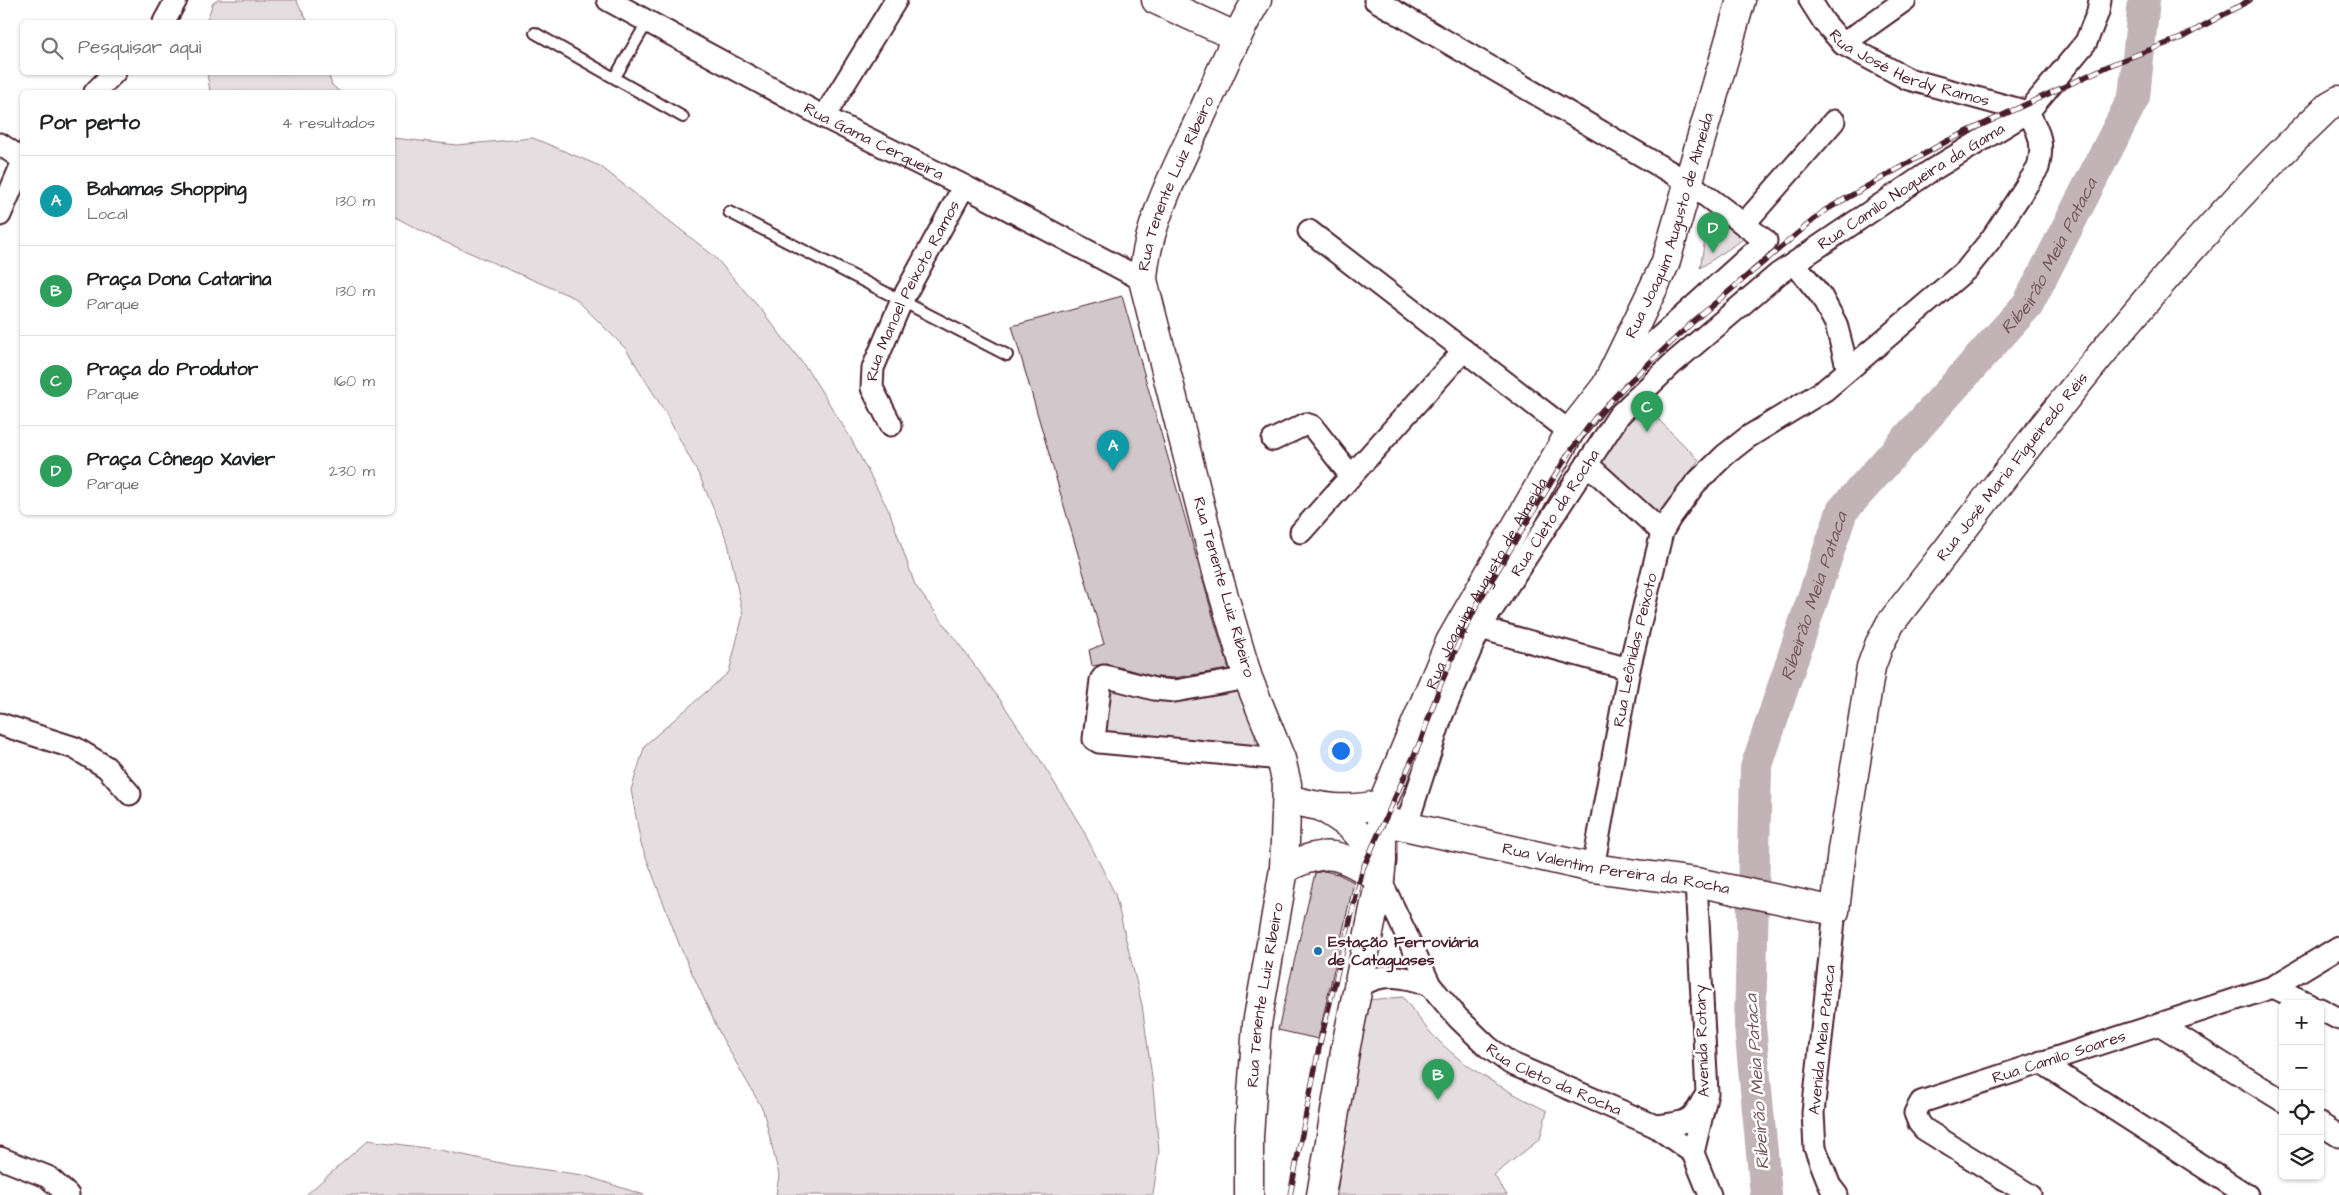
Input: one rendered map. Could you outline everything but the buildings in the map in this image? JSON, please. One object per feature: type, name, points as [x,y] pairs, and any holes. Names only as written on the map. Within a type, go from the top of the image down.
[{"type":"main road","points":[[1156,0],[1237,37]]},
{"type":"main road","name":"Rua Tenente Luiz Ribeiro","points":[[1249,1195],[1249,1136],[1257,1024],[1284,869],[1288,799],[1281,759],[1248,678],[1218,576],[1143,280],[1143,266],[1162,204],[1237,37],[1257,0]]},
{"type":"main road","name":"Rua Joaquim Augusto de Almeida","points":[[1321,1195],[1334,1111],[1382,861],[1392,819],[1450,642],[1570,432],[1606,386],[1665,264],[1741,0]]},
{"type":"main road","name":"Rua José Maria Figueiredo Réis","points":[[1835,911],[1842,850],[1871,667],[1879,645],[1890,624],[2074,385],[2225,209],[2330,105],[2339,100]]},
{"type":"main road","points":[[1288,799],[1323,808],[1351,824],[1364,839],[1380,879]]},
{"type":"main road","name":"Rua Valentim Pereira da Rocha","points":[[1323,808],[1368,807],[1392,819],[1593,868],[1696,882],[1835,911]]},
{"type":"main road","points":[[1284,869],[1306,858],[1327,854],[1344,858],[1380,879]]},
{"type":"street","points":[[165,20],[176,0]]},
{"type":"street","name":"Rua Gama Cerqueira","points":[[608,0],[824,117],[964,186],[1143,280]]},
{"type":"street","points":[[824,117],[896,0]]},
{"type":"street","points":[[1375,0],[1689,183],[1766,241],[1606,386]]},
{"type":"street","name":"Rua José Herdy Ramos","points":[[1810,0],[1824,22],[1843,44],[1908,79],[2028,112]]},
{"type":"street","points":[[1843,44],[1905,0]]},
{"type":"street","points":[[2028,112],[2086,42],[2098,12],[2100,0]]},
{"type":"street","points":[[97,90],[112,75]]},
{"type":"street","name":"Rua Camilo Nogueira da Gama","points":[[1795,264],[1929,172],[2028,112]]},
{"type":"street","name":"Rua Leônidas Peixoto","points":[[1593,868],[1629,669],[1662,532],[1670,518],[1696,484],[1725,455],[1748,437],[1825,390],[1967,269],[1992,238],[2038,168],[2041,155],[2041,135],[2028,112]]},
{"type":"street","points":[[1744,224],[1834,121]]},
{"type":"street","points":[[0,144],[20,158]]},
{"type":"street","points":[[0,215],[20,169]]},
{"type":"street","name":"Rua Manoel Peixoto Ramos","points":[[891,425],[872,388],[871,377],[876,360],[902,300],[964,186]]},
{"type":"street","points":[[1309,231],[1570,432]]},
{"type":"street","points":[[1795,264],[1821,296],[1836,324],[1848,370]]},
{"type":"street","name":"Rua Cleto da Rocha","points":[[1392,819],[1442,715],[1480,628],[1619,415],[1672,364],[1778,274],[1795,264]]},
{"type":"street","points":[[1301,532],[1464,350]]},
{"type":"street","points":[[1273,440],[1306,424],[1312,426],[1351,476]]},
{"type":"street","points":[[1587,464],[1662,532]]},
{"type":"street","points":[[1480,628],[1629,669]]},
{"type":"street","points":[[1248,678],[1175,691],[1154,689],[1104,676],[1101,680],[1094,739],[1099,742],[1281,759]]},
{"type":"street","points":[[0,724],[75,748],[106,767],[130,794]]},
{"type":"street","name":"Rua Cleto da Rocha","points":[[1380,879],[1430,985],[1458,1018],[1488,1047],[1510,1062],[1655,1126],[1693,1153]]},
{"type":"street","name":"Avenida Rotary","points":[[1693,1153],[1707,1093],[1696,882]]},
{"type":"street","name":"Avenida Meia Pataca","points":[[1835,911],[1813,1113],[1815,1148],[1830,1186],[1837,1195]]},
{"type":"street","name":"Rua Camilo Soares","points":[[2030,1195],[1924,1129],[1915,1113],[1921,1102],[2273,986],[2339,947]]},
{"type":"street","name":"Rua Cleto da Rocha","points":[[1359,987],[1369,980],[1406,976],[1430,985]]},
{"type":"street","points":[[2273,986],[2300,1000]]},
{"type":"street","points":[[2324,1011],[2339,1020]]},
{"type":"street","points":[[2159,1024],[2279,1099]]},
{"type":"street","points":[[2041,1062],[2247,1195]]},
{"type":"street","points":[[1655,1126],[1689,1120],[1697,1113],[1707,1093]]},
{"type":"street","points":[[2324,1127],[2339,1136]]},
{"type":"street","points":[[1693,1153],[1704,1189]]},
{"type":"street","points":[[0,1158],[48,1177],[68,1195]]},
{"type":"lane","points":[[615,77],[648,21]]},
{"type":"lane","points":[[535,33],[683,117]]},
{"type":"lane","points":[[729,212],[1007,355]]},
{"type":"shaded area","points":[[218,0],[296,0],[307,20],[207,20],[213,3]]},
{"type":"shaded area","points":[[207,75],[329,75],[332,85],[338,90],[210,90]]},
{"type":"shaded area","points":[[395,138],[457,145],[533,138],[600,166],[714,256],[763,312],[810,373],[850,437],[890,513],[915,585],[1001,701],[1041,761],[1082,828],[1115,894],[1142,1005],[1152,1077],[1159,1151],[1153,1195],[776,1195],[779,1175],[763,1110],[721,1036],[681,949],[641,844],[631,790],[645,745],[729,672],[743,615],[728,543],[700,477],[665,412],[626,349],[575,298],[433,237],[395,217]]},
{"type":"shaded area","points":[[1710,211],[1745,238],[1700,268]]},
{"type":"shaded area","points":[[1643,404],[1699,460],[1657,515],[1599,463]]},
{"type":"shaded area","points":[[1240,682],[1253,721],[1257,751],[1101,731],[1106,687]]},
{"type":"shaded area","points":[[1403,997],[1432,1034],[1462,1061],[1503,1088],[1547,1111],[1540,1139],[1494,1175],[1507,1195],[1337,1195],[1359,1039],[1367,1000]]},
{"type":"shaded area","points":[[368,1140],[440,1150],[510,1165],[583,1175],[644,1195],[306,1195]]},
{"type":"waterway","name":"Ribeirão Meia Pataca","points":[[1766,1195],[1750,1026],[1756,768],[1842,511],[2028,304],[2134,97],[2144,0]]},
{"type":"railway","points":[[1290,1195],[1320,1043],[1363,868],[1421,740],[1440,686],[1479,601],[1567,456],[1594,419],[1624,387],[1695,320],[1824,211],[1947,141],[2115,63],[2181,38],[2250,0]]},
{"type":"place","name":"Praça Cônego Xavier","points":[[1713,253]]},
{"type":"place","name":"Praça do Produtor","points":[[1647,432]]},
{"type":"place","name":"Bahamas Shopping","points":[[1113,471]]},
{"type":"place","name":"Estação Ferroviária de Cataguases","points":[[1318,951]]},
{"type":"place","name":"Praça Dona Catarina","points":[[1438,1100]]}]
